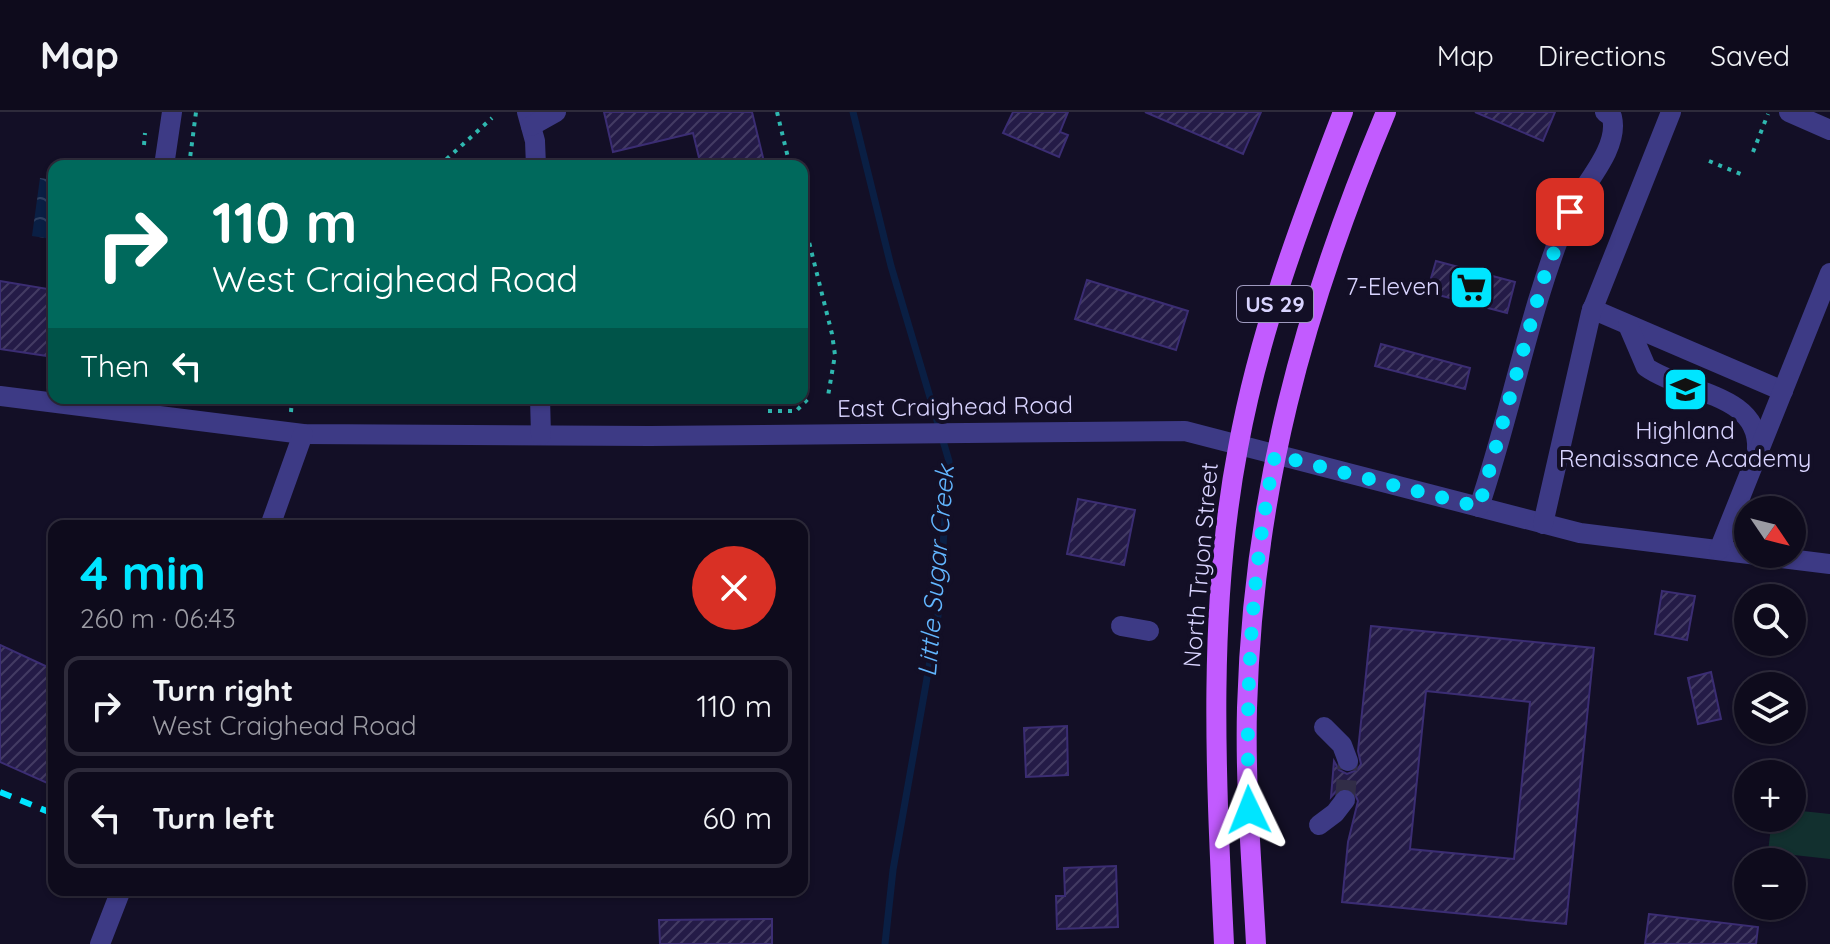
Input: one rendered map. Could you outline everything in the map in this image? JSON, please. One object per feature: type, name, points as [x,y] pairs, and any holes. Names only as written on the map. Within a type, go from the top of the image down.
[{"type":"main road","name":"North Tryon Street","points":[[1224,944],[1216,750],[1217,640],[1226,528],[1238,446],[1266,333],[1302,218],[1343,112]]},
{"type":"main road","name":"US 29","points":[[1256,944],[1247,711],[1255,586],[1275,455],[1283,414],[1329,257],[1386,112]]},
{"type":"street","points":[[165,160],[172,112]]},
{"type":"street","points":[[535,160],[529,119],[556,112]]},
{"type":"street","points":[[1479,507],[1543,280],[1578,197],[1597,172],[1613,132],[1612,117],[1605,112]]},
{"type":"street","points":[[1543,524],[1592,309],[1671,112]]},
{"type":"street","points":[[1789,112],[1830,130]]},
{"type":"street","points":[[1719,550],[1830,273]]},
{"type":"street","points":[[1592,309],[1783,391]]},
{"type":"street","points":[[1628,325],[1646,367],[1740,408],[1758,432],[1756,457]]},
{"type":"street","name":"East Craighead Road","points":[[0,396],[48,400]]},
{"type":"street","name":"East Craighead Road","points":[[106,404],[303,434],[1185,431],[1211,435],[1238,446],[1580,533],[1830,564]]},
{"type":"street","points":[[540,404],[541,435]]},
{"type":"street","points":[[272,520],[303,434]]},
{"type":"street","points":[[1121,626],[1149,631]]},
{"type":"street","points":[[1324,727],[1342,745],[1348,761]]},
{"type":"street","points":[[1319,825],[1345,800]]},
{"type":"street","points":[[100,944],[119,896]]},
{"type":"path","points":[[190,160],[196,112]]},
{"type":"path","points":[[777,112],[789,160]]},
{"type":"path","points":[[1753,152],[1769,112]]},
{"type":"path","points":[[446,160],[492,118]]},
{"type":"path","points":[[1709,161],[1743,175]]},
{"type":"path","points":[[808,238],[835,355],[828,396]]},
{"type":"path","points":[[290,416],[291,404]]},
{"type":"path","points":[[768,411],[796,411],[803,404]]},
{"type":"green space","points":[[1806,811],[1830,814],[1830,859],[1806,856],[1806,848],[1768,848],[1770,832],[1806,832]]},
{"type":"water","points":[[40,178],[48,179],[48,238],[32,236]]},
{"type":"building","points":[[604,112],[752,112],[764,160],[700,160],[693,133],[613,152]]},
{"type":"building","points":[[1013,112],[1068,112],[1060,132],[1068,135],[1059,157],[1003,133]]},
{"type":"building","points":[[1145,112],[1261,112],[1243,154]]},
{"type":"building","points":[[1475,112],[1555,112],[1543,141]]},
{"type":"building","name":"7-Eleven","points":[[1436,261],[1515,282],[1507,313],[1427,292]]},
{"type":"building","points":[[1087,280],[1188,311],[1176,350],[1075,319]]},
{"type":"building","points":[[0,281],[48,289],[48,356],[0,349]]},
{"type":"building","name":"7-Eleven","points":[[1381,344],[1470,368],[1465,389],[1375,366]]},
{"type":"building","points":[[1078,499],[1135,510],[1124,565],[1067,554]]},
{"type":"building","points":[[1662,591],[1695,596],[1687,640],[1655,634]]},
{"type":"building","points":[[1371,626],[1594,648],[1566,924],[1342,902],[1348,842],[1358,801],[1353,790],[1347,787],[1339,788],[1331,797],[1334,761],[1339,770],[1347,774],[1357,770],[1361,764],[1358,751]],"holes":[[[1426,691],[1530,702],[1514,859],[1410,849]]]},
{"type":"building","points":[[0,645],[48,667],[48,783],[0,762]]},
{"type":"building","points":[[1711,672],[1721,719],[1698,724],[1688,678]]},
{"type":"building","points":[[1067,726],[1068,775],[1026,777],[1024,728]]},
{"type":"building","points":[[1116,866],[1118,927],[1057,929],[1056,896],[1065,896],[1064,868]]},
{"type":"building","points":[[1649,914],[1758,927],[1756,944],[1645,944]]},
{"type":"building","points":[[772,919],[772,944],[660,944],[659,920]]},
{"type":"waterway","name":"Little Sugar Creek","points":[[853,112],[891,266],[949,461],[938,616],[893,870],[885,944]]},
{"type":"tunnel","points":[[1345,800],[1348,761]]},
{"type":"railway","points":[[0,792],[48,812]]},
{"type":"place","name":"7-Eleven","points":[[1471,287]]},
{"type":"place","name":"Highland Renaissance Academy","points":[[1685,389]]},
{"type":"route","points":[[1249,810],[1247,711],[1250,653],[1258,558],[1275,455],[1479,507],[1543,280],[1570,212]]}]
